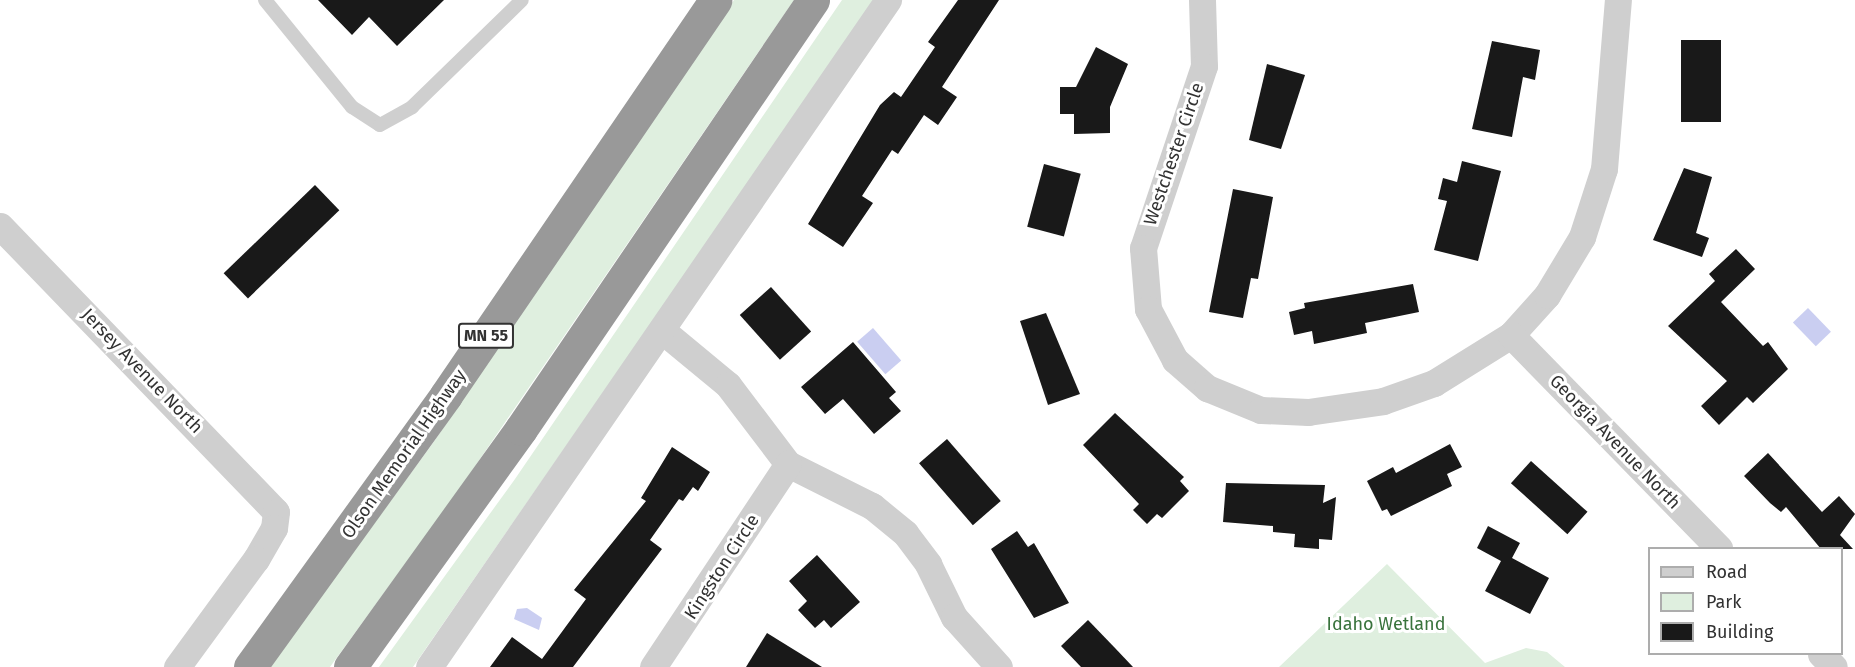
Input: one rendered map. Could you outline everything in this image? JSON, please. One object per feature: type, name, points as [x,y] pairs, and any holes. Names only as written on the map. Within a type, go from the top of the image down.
[{"type":"highway","name":"Olson Memorial Highway","points":[[250,667],[446,395],[715,0]]},
{"type":"highway","points":[[350,667],[521,429],[813,0]]},
{"type":"street","points":[[429,667],[664,332],[888,0]]},
{"type":"street","name":"Westchester Circle","points":[[1202,0],[1204,66],[1143,248],[1148,309],[1175,360],[1207,388],[1241,405],[1284,412],[1333,411],[1434,384],[1511,335],[1547,296],[1572,256],[1597,195],[1608,144],[1618,0]]},
{"type":"street","name":"Jersey Avenue North","points":[[0,226],[272,504],[277,519],[256,559],[177,667]]},
{"type":"street","points":[[664,332],[728,386],[788,464],[872,506],[905,533],[928,564],[954,617],[999,667]]},
{"type":"street","name":"Georgia Avenue North","points":[[1511,335],[1717,547]]},
{"type":"street","name":"Kingston Circle","points":[[653,667],[788,464]]},
{"type":"street","points":[[1822,655],[1834,667]]},
{"type":"lane","points":[[265,0],[352,107],[380,125],[412,108],[522,0]]},
{"type":"green space","points":[[734,0],[794,0],[456,494],[330,667],[269,667],[433,443]]},
{"type":"green space","points":[[842,0],[875,0],[413,667],[379,667],[515,479]]},
{"type":"green space","name":"Idaho Wetland","points":[[1387,564],[1485,663],[1526,648],[1547,652],[1565,667],[1279,667]]},
{"type":"water","points":[[1808,308],[1831,332],[1816,346],[1793,323]]},
{"type":"water","points":[[873,328],[901,360],[885,374],[857,342]]},
{"type":"water","points":[[527,608],[542,618],[539,630],[514,619],[517,609]]},
{"type":"building","points":[[318,0],[444,0],[397,46],[369,17],[352,35]]},
{"type":"building","points":[[958,0],[999,0],[942,87],[957,97],[938,125],[924,115],[898,154],[892,150],[862,196],[873,203],[843,247],[808,224],[880,105],[894,92],[901,97],[935,47],[928,42]]},
{"type":"building","points":[[1681,40],[1721,40],[1721,122],[1681,122]]},
{"type":"building","points":[[1492,41],[1540,50],[1535,80],[1523,77],[1512,137],[1472,129]]},
{"type":"building","points":[[1096,47],[1128,64],[1110,107],[1110,133],[1074,134],[1074,114],[1060,114],[1060,87],[1076,87]]},
{"type":"building","points":[[1267,64],[1305,75],[1281,149],[1249,140]]},
{"type":"building","points":[[1462,161],[1501,171],[1478,261],[1434,250],[1447,201],[1438,199],[1443,178],[1457,182]]},
{"type":"building","points":[[1044,164],[1081,174],[1064,237],[1027,227]]},
{"type":"building","points":[[1684,168],[1712,177],[1696,233],[1709,238],[1702,257],[1653,240]]},
{"type":"building","points":[[315,185],[339,210],[248,298],[224,273]]},
{"type":"building","points":[[1233,189],[1273,197],[1258,279],[1251,278],[1243,318],[1209,312]]},
{"type":"building","points":[[1736,249],[1755,269],[1721,302],[1763,346],[1768,342],[1788,369],[1753,403],[1747,397],[1719,425],[1701,406],[1727,381],[1668,326],[1715,281],[1709,274]]},
{"type":"building","points":[[1413,284],[1419,312],[1365,323],[1367,333],[1314,344],[1312,331],[1294,335],[1289,312],[1305,308],[1304,303]]},
{"type":"building","points":[[771,287],[811,332],[780,360],[740,315]]},
{"type":"building","points":[[1046,313],[1080,394],[1048,405],[1020,321]]},
{"type":"building","points":[[853,342],[896,392],[889,398],[901,411],[874,434],[843,399],[825,414],[801,387]]},
{"type":"building","points":[[1115,413],[1184,477],[1180,481],[1189,491],[1162,518],[1157,514],[1147,524],[1133,510],[1139,504],[1083,445]]},
{"type":"building","points":[[947,439],[1001,501],[973,525],[919,463]]},
{"type":"building","points":[[1450,444],[1462,467],[1447,474],[1452,486],[1391,516],[1387,509],[1382,511],[1367,481],[1393,467],[1396,473]]},
{"type":"building","points":[[672,447],[710,472],[698,491],[693,487],[683,501],[679,499],[650,540],[662,549],[573,667],[490,667],[512,637],[542,659],[586,599],[574,590],[646,501],[641,498]]},
{"type":"building","points":[[1768,453],[1822,512],[1839,496],[1855,514],[1840,535],[1853,549],[1819,547],[1786,507],[1781,512],[1744,476]]},
{"type":"building","points":[[1531,461],[1587,512],[1567,534],[1511,483]]},
{"type":"building","points":[[1226,483],[1325,485],[1323,503],[1336,497],[1332,540],[1319,539],[1319,549],[1294,547],[1295,534],[1273,532],[1273,526],[1223,522]]},
{"type":"building","points":[[1488,526],[1520,543],[1512,558],[1549,578],[1530,614],[1485,591],[1501,561],[1477,548]]},
{"type":"building","points":[[1017,531],[1028,547],[1034,543],[1069,603],[1034,618],[991,549]]},
{"type":"building","points":[[817,555],[860,602],[831,628],[824,620],[815,628],[798,610],[807,601],[789,581]]},
{"type":"building","points":[[1088,620],[1133,667],[1081,667],[1061,646]]},
{"type":"building","points":[[767,633],[822,667],[746,667]]}]
